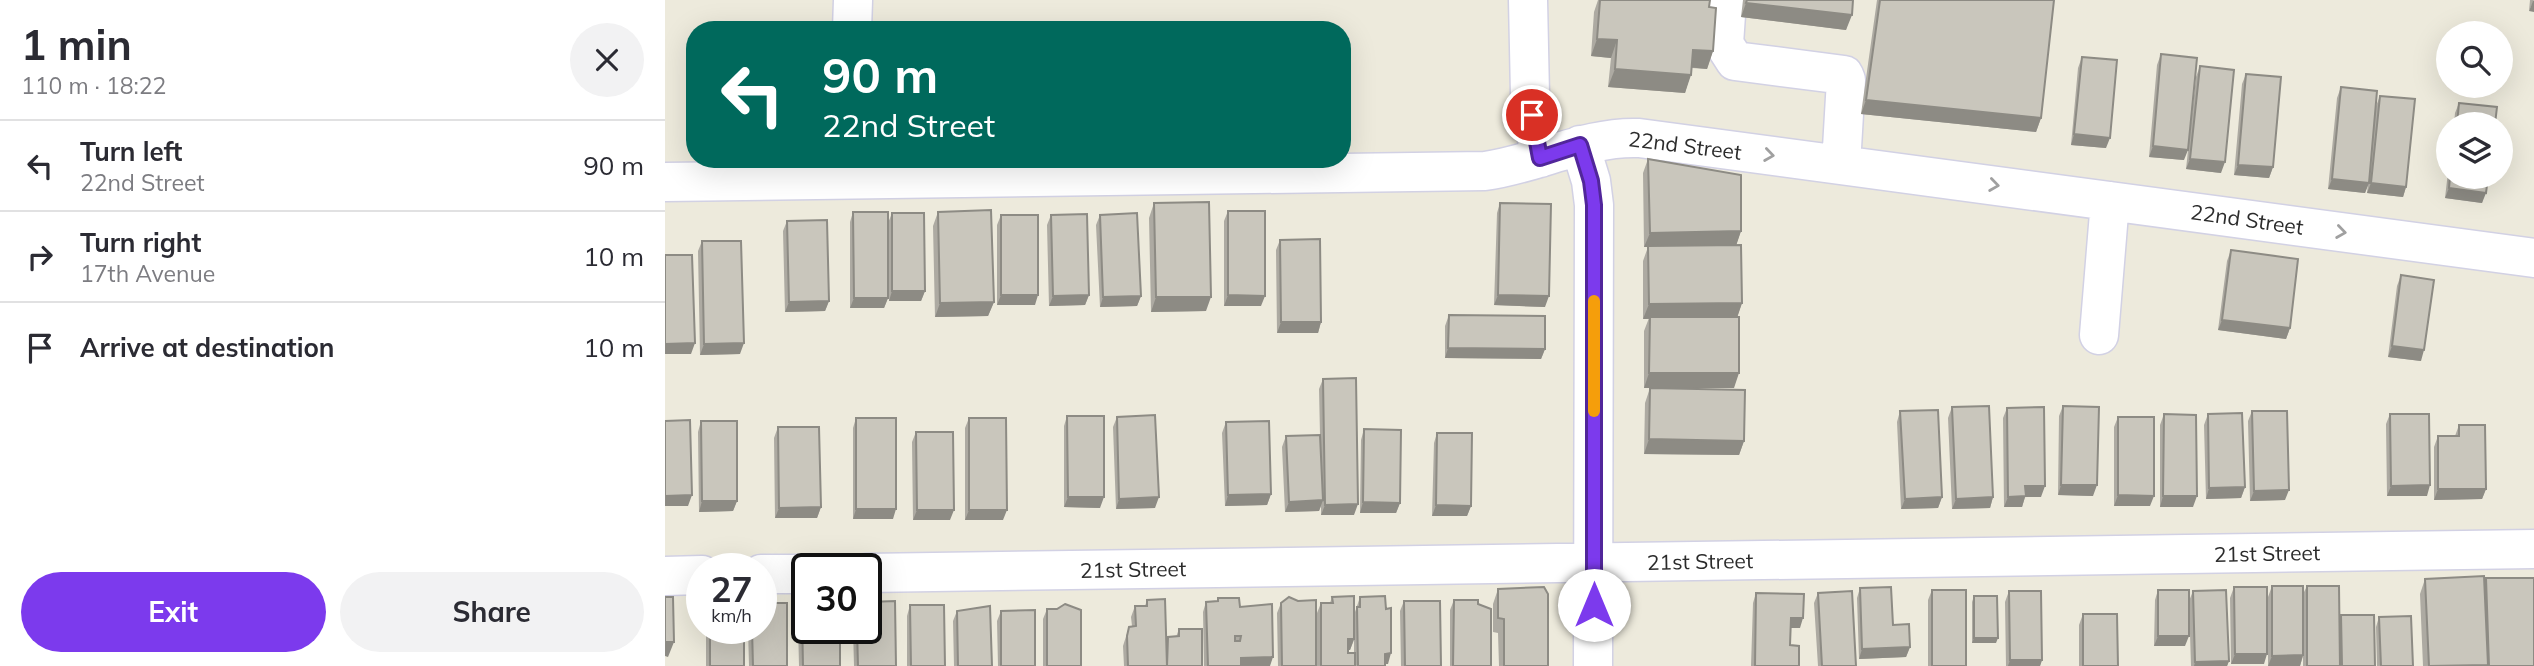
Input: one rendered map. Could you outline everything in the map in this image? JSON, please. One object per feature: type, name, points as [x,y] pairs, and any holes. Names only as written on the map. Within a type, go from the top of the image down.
[{"type":"street","points":[[852,21],[853,0]]},
{"type":"street","points":[[1528,0],[1530,95],[1540,158]]},
{"type":"street","points":[[1727,0],[1724,44],[1735,61],[1844,75],[1846,80],[1841,165]]},
{"type":"street","name":"22nd Street","points":[[665,182],[850,169],[1485,171],[1601,139],[1639,138],[2534,258]]},
{"type":"street","points":[[1580,145],[1591,181],[1594,205],[1594,666]]},
{"type":"street","points":[[2099,335],[2110,201]]},
{"type":"street","name":"21st Street","points":[[882,573],[2534,549]]},
{"type":"street","points":[[665,576],[686,575]]},
{"type":"building","points":[[1600,0],[1710,0],[1709,7],[1716,8],[1713,51],[1693,50],[1691,75],[1615,69],[1617,40],[1597,39]]},
{"type":"building","points":[[1747,0],[1853,0],[1852,15],[1746,3]]},
{"type":"building","points":[[1880,0],[2054,0],[2041,118],[1866,100]]},
{"type":"building","points":[[2161,54],[2197,58],[2188,150],[2153,146]]},
{"type":"building","points":[[2082,57],[2117,60],[2110,138],[2074,134]]},
{"type":"building","points":[[2200,66],[2234,70],[2225,162],[2190,159]]},
{"type":"building","points":[[2246,74],[2281,77],[2273,167],[2238,165]]},
{"type":"building","points":[[2341,87],[2377,91],[2369,183],[2332,179]]},
{"type":"building","points":[[2380,96],[2415,99],[2406,187],[2371,183]]},
{"type":"building","points":[[2459,103],[2497,107],[2496,112],[2458,112]]},
{"type":"building","points":[[1648,159],[1741,175],[1741,231],[1650,233]]},
{"type":"building","points":[[2456,189],[2486,189],[2486,193]]},
{"type":"building","points":[[1209,202],[1211,297],[1156,297],[1154,203]]},
{"type":"building","points":[[1500,203],[1551,204],[1549,296],[1498,295]]},
{"type":"building","points":[[991,210],[994,302],[940,303],[938,212]]},
{"type":"building","points":[[1228,211],[1265,211],[1265,296],[1228,295]]},
{"type":"building","points":[[853,212],[888,212],[888,298],[854,298]]},
{"type":"building","points":[[892,213],[924,213],[925,291],[892,291]]},
{"type":"building","points":[[1137,213],[1141,296],[1103,297],[1100,215]]},
{"type":"building","points":[[1087,214],[1089,295],[1053,296],[1051,215]]},
{"type":"building","points":[[1001,215],[1038,215],[1038,295],[1001,295]]},
{"type":"building","points":[[827,220],[829,301],[789,302],[787,221]]},
{"type":"building","points":[[1320,239],[1321,322],[1281,322],[1280,240]]},
{"type":"building","points":[[702,241],[741,241],[744,343],[704,344]]},
{"type":"building","points":[[1741,245],[1742,303],[1649,304],[1648,246]]},
{"type":"building","points":[[2231,250],[2298,259],[2290,328],[2222,320]]},
{"type":"building","points":[[665,255],[692,255],[695,343],[665,344]]},
{"type":"building","points":[[2401,275],[2434,280],[2424,350],[2392,346]]},
{"type":"building","points":[[1449,315],[1545,316],[1545,349],[1448,348]]},
{"type":"building","points":[[1650,317],[1739,317],[1739,373],[1649,373]]},
{"type":"building","points":[[1356,378],[1358,504],[1325,505],[1323,379]]},
{"type":"building","points":[[1650,388],[1745,390],[1744,441],[1649,439]]},
{"type":"building","points":[[1989,406],[1993,497],[1956,499],[1952,407]]},
{"type":"building","points":[[2063,406],[2099,407],[2097,485],[2061,485]]},
{"type":"building","points":[[2044,407],[2045,486],[2025,486],[2026,496],[2008,497],[2007,408]]},
{"type":"building","points":[[1938,410],[1942,497],[1905,499],[1900,411]]},
{"type":"building","points":[[2252,411],[2287,411],[2289,490],[2254,491]]},
{"type":"building","points":[[2242,413],[2245,487],[2209,488],[2208,414]]},
{"type":"building","points":[[2164,414],[2196,415],[2197,496],[2163,496]]},
{"type":"building","points":[[2390,414],[2429,414],[2430,485],[2391,486]]},
{"type":"building","points":[[1155,415],[1159,497],[1119,499],[1117,417]]},
{"type":"building","points":[[1067,416],[1104,416],[1104,497],[1068,497]]},
{"type":"building","points":[[2118,417],[2154,417],[2154,496],[2118,495]]},
{"type":"building","points":[[856,418],[896,418],[896,509],[856,509]]},
{"type":"building","points":[[969,418],[1006,418],[1007,510],[969,510]]},
{"type":"building","points":[[690,420],[692,495],[665,496],[665,421]]},
{"type":"building","points":[[701,421],[737,421],[737,501],[702,501]]},
{"type":"building","points":[[1269,421],[1271,494],[1228,495],[1226,422]]},
{"type":"building","points":[[2459,425],[2485,425],[2486,489],[2438,489],[2438,436],[2459,436]]},
{"type":"building","points":[[778,427],[819,427],[821,507],[779,508]]},
{"type":"building","points":[[1364,429],[1401,430],[1400,503],[1363,502]]},
{"type":"building","points":[[916,432],[953,432],[954,510],[917,510]]},
{"type":"building","points":[[1437,433],[1472,433],[1471,506],[1436,505]]},
{"type":"building","points":[[1320,435],[1323,500],[1289,502],[1286,436]]},
{"type":"building","points":[[2484,576],[2488,665],[2429,666],[2425,579]]},
{"type":"building","points":[[2486,578],[2534,578],[2534,666],[2489,666]]},
{"type":"building","points":[[2272,586],[2303,586],[2303,655],[2272,656]]},
{"type":"building","points":[[2307,586],[2339,586],[2340,666],[2307,666]]},
{"type":"building","points":[[1544,587],[1548,594],[1548,666],[1504,666],[1504,619],[1498,618],[1498,589]]},
{"type":"building","points":[[1891,587],[1893,625],[1909,624],[1910,647],[1862,649],[1860,588]]},
{"type":"building","points":[[2234,587],[2267,587],[2267,654],[2235,654]]},
{"type":"building","points":[[1932,590],[1966,590],[1966,666],[1932,666]]},
{"type":"building","points":[[2158,590],[2189,590],[2189,636],[2158,636]]},
{"type":"building","points":[[2226,590],[2229,661],[2195,662],[2193,591]]},
{"type":"building","points":[[1852,591],[1856,666],[1822,666],[1818,593]]},
{"type":"building","points":[[2009,591],[2041,591],[2042,660],[2010,660]]},
{"type":"building","points":[[1756,593],[1804,594],[1803,618],[1791,618],[1790,645],[1799,646],[1799,666],[1755,666]]},
{"type":"building","points":[[1354,596],[1354,639],[1348,639],[1348,653],[1355,653],[1355,666],[1321,666],[1321,603],[1333,603],[1332,597]]},
{"type":"building","points":[[1385,596],[1386,609],[1391,608],[1391,653],[1385,654],[1385,666],[1358,666],[1357,607],[1360,607],[1360,597]]},
{"type":"building","points":[[1974,596],[1997,596],[1998,638],[1974,638]]},
{"type":"building","points":[[665,597],[673,597],[674,642],[665,642]]},
{"type":"building","points":[[1289,597],[1298,601],[1316,600],[1316,666],[1282,666],[1281,603]]},
{"type":"building","points":[[1218,598],[1239,598],[1240,607],[1272,604],[1273,657],[1241,658],[1241,666],[1208,666],[1206,602],[1218,601]]},
{"type":"building","points":[[1165,599],[1167,666],[1128,666],[1127,636],[1129,627],[1136,626],[1135,606],[1147,606],[1147,600]]},
{"type":"building","points":[[1454,600],[1478,600],[1478,604],[1491,609],[1491,666],[1453,666]]},
{"type":"building","points":[[895,601],[896,666],[858,666],[857,644],[882,644],[882,602]]},
{"type":"building","points":[[1404,601],[1440,601],[1441,666],[1405,666]]},
{"type":"building","points":[[777,603],[787,603],[787,666],[753,666],[752,644],[777,644]]},
{"type":"building","points":[[1065,604],[1081,610],[1081,666],[1047,666],[1047,609],[1057,609]]},
{"type":"building","points":[[910,605],[944,605],[945,666],[911,666]]},
{"type":"building","points":[[990,606],[992,666],[958,666],[957,611]]},
{"type":"building","points":[[1035,610],[1035,666],[1001,666],[1001,611]]},
{"type":"building","points":[[2083,614],[2117,614],[2118,666],[2083,666]]},
{"type":"building","points":[[2341,615],[2374,615],[2375,666],[2342,666]]},
{"type":"building","points":[[2411,616],[2413,666],[2381,666],[2379,617]]},
{"type":"building","points":[[1179,629],[1202,629],[1202,666],[1167,666],[1168,637],[1179,636]]},
{"type":"building","points":[[710,644],[744,644],[744,666],[710,666]]},
{"type":"building","points":[[803,644],[840,644],[840,666],[803,666]]},
{"type":"slow traffic","points":[[1594,301],[1594,411]]},
{"type":"route","points":[[1532,115],[1540,158],[1580,145],[1591,181],[1594,205],[1594,605]]}]
